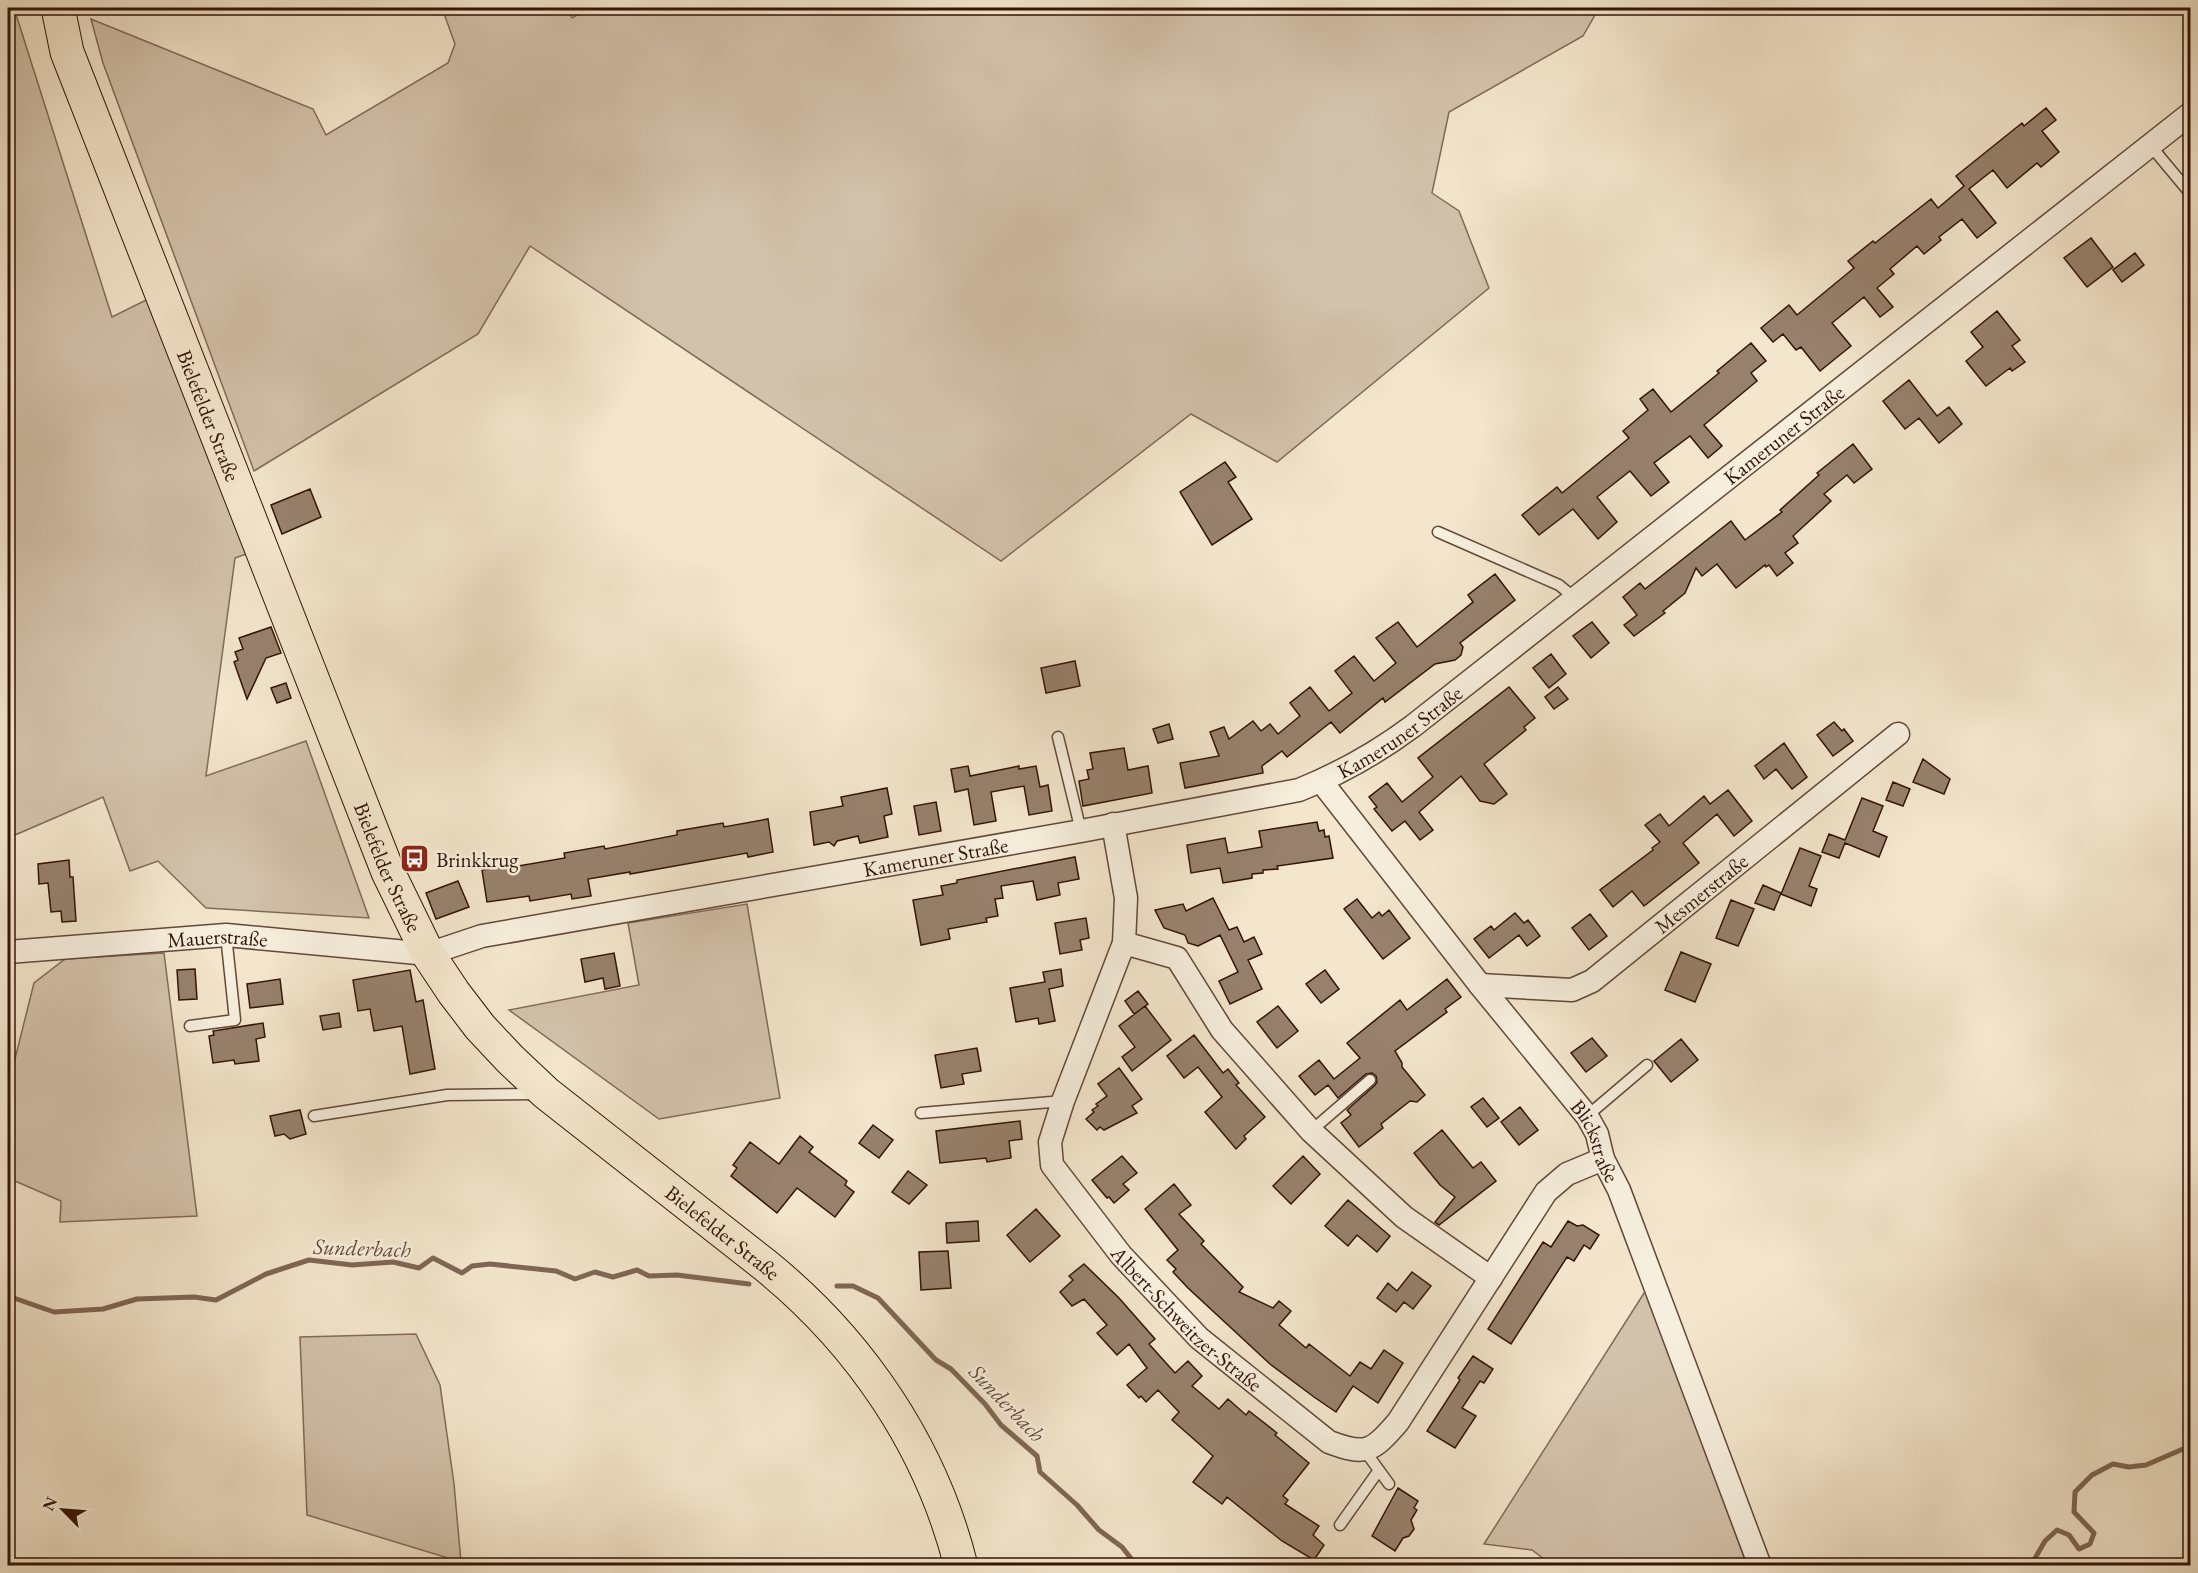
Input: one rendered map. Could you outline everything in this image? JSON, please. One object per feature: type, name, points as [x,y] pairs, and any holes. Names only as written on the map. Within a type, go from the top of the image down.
[{"type":"main road","name":"Bielefelder Straße","points":[[58,8],[68,52],[218,438],[388,872],[428,954],[480,1027],[546,1093],[775,1273],[825,1319],[855,1353],[878,1385],[917,1449],[942,1504],[961,1566]]},
{"type":"street","name":"Kameruner Straße","points":[[428,954],[482,936],[1081,831],[1299,790],[1321,782],[1400,736],[2190,114]]},
{"type":"street","name":"Mesmerstraße","points":[[1480,985],[1572,990],[1592,981],[1898,734]]},
{"type":"street","name":"Blickstraße","points":[[1321,782],[1480,985],[1587,1116],[1597,1134],[1603,1159],[1619,1190],[1760,1566]]},
{"type":"street","name":"Albert-Schweitzer-Straße","points":[[1113,824],[1126,898],[1125,943],[1063,1101],[1050,1142],[1052,1166],[1121,1255],[1209,1346],[1329,1442],[1348,1449],[1365,1451]]},
{"type":"street","name":"Mauerstraße","points":[[8,952],[226,935],[428,954]]},
{"type":"street","points":[[1125,943],[1177,958],[1222,1030],[1311,1131],[1404,1217],[1491,1278]]},
{"type":"street","points":[[1365,1451],[1383,1440],[1398,1422],[1546,1192],[1567,1174],[1603,1159]]},
{"type":"lane","points":[[2150,146],[2190,193]]},
{"type":"lane","points":[[1438,532],[1559,585],[1576,599]]},
{"type":"lane","points":[[1058,737],[1081,831]]},
{"type":"lane","points":[[190,1026],[235,1020],[226,935]]},
{"type":"lane","points":[[1587,1116],[1647,1065]]},
{"type":"lane","points":[[1311,1131],[1370,1080]]},
{"type":"lane","points":[[314,1116],[447,1095],[546,1093]]},
{"type":"lane","points":[[921,1113],[1063,1101]]},
{"type":"lane","points":[[1365,1451],[1389,1484]]},
{"type":"lane","points":[[1340,1525],[1379,1470]]},
{"type":"shaded area","points":[[8,8],[14,8],[112,317],[148,299],[249,553],[235,558],[206,776],[306,741],[369,918],[206,908],[158,861],[130,871],[103,797],[8,838]]},
{"type":"shaded area","points":[[442,8],[567,8],[572,18],[590,8],[1599,8],[1583,36],[1449,112],[1432,193],[1459,211],[1489,288],[1277,462],[1191,414],[1001,561],[530,246],[478,334],[254,471],[103,63],[91,19],[313,109],[326,135],[448,63],[455,44]]},
{"type":"shaded area","points":[[747,904],[780,1098],[659,1119],[509,1010],[639,985],[628,923]]},
{"type":"shaded area","points":[[164,953],[197,1216],[60,1222],[61,1201],[8,1178],[8,1087],[34,983],[65,959]]},
{"type":"shaded area","points":[[1646,1290],[1747,1565],[1552,1565],[1532,1550],[1484,1544]]},
{"type":"shaded area","points":[[416,1334],[440,1385],[454,1484],[461,1562],[307,1515],[300,1337]]},
{"type":"building","points":[[2046,108],[2056,120],[2042,131],[2059,152],[2041,167],[2037,163],[2007,188],[1993,170],[1969,189],[1996,223],[1977,238],[1962,219],[1939,237],[1941,240],[1924,254],[1917,246],[1890,269],[1894,274],[1877,288],[1893,307],[1880,317],[1864,297],[1832,323],[1851,346],[1820,371],[1801,347],[1796,350],[1783,334],[1773,342],[1761,328],[1789,305],[1797,315],[1854,268],[1848,261],[1931,199],[1938,208],[1964,186],[1956,176],[2022,123],[2024,126]]},
{"type":"building","points":[[2091,238],[2113,267],[2087,287],[2064,258]]},
{"type":"building","points":[[2135,253],[2144,265],[2122,282],[2113,270]]},
{"type":"building","points":[[1997,311],[2020,340],[2012,346],[2025,362],[2012,371],[2010,368],[1986,386],[1966,361],[1983,347],[1971,332]]},
{"type":"building","points":[[1751,343],[1766,361],[1751,373],[1757,381],[1704,425],[1722,446],[1708,458],[1690,436],[1654,463],[1669,482],[1651,496],[1630,471],[1597,497],[1617,522],[1598,539],[1573,509],[1539,535],[1522,515],[1557,487],[1562,493],[1629,438],[1623,431],[1648,410],[1640,399],[1653,389],[1671,412],[1719,373],[1717,371]]},
{"type":"building","points":[[1909,380],[1937,416],[1949,407],[1962,424],[1939,443],[1919,418],[1905,429],[1883,401]]},
{"type":"building","points":[[1853,444],[1872,469],[1854,483],[1847,475],[1824,494],[1831,501],[1793,536],[1798,543],[1785,553],[1793,563],[1777,576],[1769,565],[1766,567],[1765,565],[1736,588],[1717,564],[1702,576],[1696,568],[1685,593],[1663,611],[1665,613],[1634,636],[1624,625],[1637,615],[1623,597],[1640,583],[1645,589],[1731,521],[1745,540],[1782,512],[1780,510],[1819,475],[1817,473]]},
{"type":"building","points":[[1225,462],[1236,477],[1228,482],[1252,519],[1212,545],[1180,492]]},
{"type":"building","points":[[310,489],[321,517],[282,534],[271,505]]},
{"type":"building","points":[[1495,574],[1515,600],[1460,643],[1463,647],[1461,655],[1455,660],[1435,664],[1385,702],[1383,698],[1340,733],[1331,722],[1287,757],[1282,751],[1262,766],[1263,773],[1185,788],[1180,763],[1219,756],[1210,732],[1224,727],[1229,739],[1253,721],[1261,731],[1270,724],[1278,734],[1300,716],[1290,703],[1310,687],[1329,711],[1352,693],[1335,671],[1354,656],[1374,681],[1396,663],[1376,638],[1398,622],[1417,647],[1473,602],[1468,595]]},
{"type":"building","points":[[1592,622],[1609,643],[1591,658],[1573,636]]},
{"type":"building","points":[[271,627],[281,653],[266,658],[247,699],[234,662],[238,660],[235,652],[243,649],[239,638]]},
{"type":"building","points":[[1551,654],[1566,674],[1549,688],[1533,668]]},
{"type":"building","points":[[1075,661],[1080,686],[1046,693],[1041,668]]},
{"type":"building","points":[[286,683],[291,698],[277,703],[271,688]]},
{"type":"building","points":[[1509,687],[1535,718],[1524,727],[1526,730],[1484,764],[1507,794],[1494,804],[1480,801],[1461,776],[1419,812],[1433,830],[1420,840],[1405,821],[1392,831],[1374,809],[1377,807],[1369,797],[1387,783],[1402,802],[1433,777],[1418,758]]},
{"type":"building","points":[[1558,687],[1568,699],[1554,709],[1545,697]]},
{"type":"building","points":[[1834,722],[1842,731],[1844,729],[1853,741],[1833,756],[1817,735]]},
{"type":"building","points":[[1169,724],[1173,739],[1158,743],[1153,729]]},
{"type":"building","points":[[1784,743],[1807,777],[1792,789],[1776,769],[1764,779],[1755,766]]},
{"type":"building","points":[[1124,748],[1128,770],[1148,766],[1152,793],[1083,806],[1079,781],[1089,779],[1087,770],[1093,769],[1090,753]]},
{"type":"building","points":[[1923,759],[1950,779],[1944,794],[1913,782]]},
{"type":"building","points":[[968,766],[970,776],[1019,766],[1019,769],[1036,766],[1040,787],[1048,785],[1052,811],[1029,815],[1024,786],[991,792],[996,821],[974,825],[968,789],[955,792],[951,769]]},
{"type":"building","points":[[1893,782],[1910,789],[1903,806],[1886,800]]},
{"type":"building","points":[[887,788],[892,814],[884,816],[888,837],[860,843],[858,836],[837,841],[834,846],[829,842],[814,845],[810,812],[843,806],[841,797]]},
{"type":"building","points":[[1728,790],[1752,821],[1734,836],[1717,814],[1683,843],[1699,863],[1644,906],[1632,891],[1613,907],[1600,890],[1653,850],[1652,848],[1660,842],[1645,825],[1660,814],[1669,826],[1704,796],[1710,804]]},
{"type":"building","points":[[1862,798],[1883,806],[1873,831],[1887,837],[1879,857],[1845,843],[1839,858],[1822,852],[1829,834],[1845,840]]},
{"type":"building","points":[[936,802],[941,831],[919,835],[914,806]]},
{"type":"building","points":[[768,819],[773,852],[748,857],[747,853],[630,874],[630,872],[588,879],[591,896],[572,899],[571,894],[530,901],[529,896],[487,902],[482,870],[565,858],[564,853],[604,846],[605,849],[677,835],[677,831],[723,823],[724,827]]},
{"type":"building","points":[[1317,822],[1319,831],[1324,830],[1325,837],[1329,836],[1333,858],[1277,866],[1278,869],[1263,870],[1263,873],[1252,874],[1252,878],[1223,883],[1220,868],[1191,873],[1187,845],[1225,838],[1228,853],[1262,847],[1259,831]]},
{"type":"building","points":[[1800,848],[1821,856],[1809,886],[1817,889],[1811,906],[1781,894]]},
{"type":"building","points":[[1075,857],[1079,879],[1058,883],[1060,895],[1037,900],[1033,881],[1001,886],[1003,898],[995,899],[998,916],[986,918],[987,922],[948,929],[950,939],[921,945],[913,900],[943,895],[941,886],[957,883],[957,880]]},
{"type":"building","points":[[69,860],[70,877],[73,877],[76,921],[62,922],[61,911],[51,912],[48,883],[39,884],[38,864]]},
{"type":"building","points":[[458,881],[469,907],[436,919],[426,893]]},
{"type":"building","points":[[1763,885],[1781,893],[1774,910],[1755,903]]},
{"type":"building","points":[[1213,898],[1229,930],[1237,927],[1244,942],[1254,937],[1262,954],[1248,960],[1262,989],[1230,1004],[1219,981],[1238,972],[1220,935],[1198,946],[1188,943],[1185,935],[1164,928],[1155,910],[1183,904],[1186,911]]},
{"type":"building","points":[[1357,899],[1372,918],[1379,912],[1382,916],[1389,910],[1410,938],[1383,959],[1344,909]]},
{"type":"building","points":[[1731,900],[1754,909],[1738,946],[1716,938]]},
{"type":"building","points":[[1515,913],[1524,923],[1528,920],[1540,936],[1527,946],[1519,935],[1489,958],[1474,939],[1491,926],[1494,930]]},
{"type":"building","points":[[1590,914],[1607,936],[1589,950],[1572,928]]},
{"type":"building","points":[[1086,918],[1089,938],[1080,940],[1082,950],[1060,954],[1055,923]]},
{"type":"building","points":[[1681,952],[1711,964],[1695,1002],[1665,990]]},
{"type":"building","points":[[614,953],[620,986],[605,989],[603,978],[585,982],[581,959]]},
{"type":"building","points":[[195,969],[197,999],[179,1000],[177,970]]},
{"type":"building","points":[[1061,969],[1063,986],[1049,989],[1055,1021],[1039,1024],[1038,1018],[1016,1022],[1010,988],[1045,982],[1043,972]]},
{"type":"building","points":[[410,970],[416,1002],[423,1000],[435,1069],[410,1074],[402,1026],[374,1031],[370,1009],[358,1011],[353,980]]},
{"type":"building","points":[[1325,970],[1339,989],[1321,1003],[1306,984]]},
{"type":"building","points":[[280,979],[283,1004],[250,1008],[247,984]]},
{"type":"building","points":[[1447,979],[1461,997],[1445,1009],[1447,1012],[1395,1051],[1402,1067],[1425,1095],[1417,1102],[1410,1101],[1381,1124],[1383,1128],[1359,1147],[1341,1123],[1351,1115],[1347,1110],[1375,1085],[1376,1076],[1372,1073],[1366,1074],[1338,1098],[1328,1085],[1315,1095],[1299,1076],[1319,1060],[1334,1079],[1360,1058],[1347,1043],[1400,1000],[1407,1010]]},
{"type":"building","points":[[1138,991],[1148,1004],[1134,1014],[1125,1001]]},
{"type":"building","points":[[1145,1006],[1171,1040],[1132,1071],[1122,1057],[1135,1047],[1119,1026]]},
{"type":"building","points":[[1278,1006],[1298,1031],[1277,1048],[1257,1022]]},
{"type":"building","points":[[339,1013],[341,1027],[323,1030],[320,1016]]},
{"type":"building","points":[[263,1023],[265,1037],[256,1039],[259,1061],[235,1064],[234,1060],[213,1063],[209,1036],[214,1035],[213,1031]]},
{"type":"building","points":[[1194,1035],[1223,1073],[1228,1069],[1239,1083],[1236,1085],[1265,1117],[1244,1136],[1246,1139],[1236,1149],[1205,1112],[1222,1097],[1198,1067],[1184,1078],[1167,1056]]},
{"type":"building","points":[[1592,1038],[1607,1056],[1586,1072],[1571,1053]]},
{"type":"building","points":[[1681,1039],[1698,1060],[1671,1082],[1654,1061]]},
{"type":"building","points":[[977,1048],[981,1071],[962,1074],[964,1084],[941,1088],[935,1055]]},
{"type":"building","points":[[1119,1068],[1142,1099],[1132,1106],[1137,1113],[1104,1130],[1100,1127],[1097,1130],[1086,1119],[1098,1106],[1096,1104],[1107,1096],[1098,1084]]},
{"type":"building","points":[[1483,1098],[1499,1118],[1487,1127],[1471,1107]]},
{"type":"building","points":[[1520,1107],[1538,1130],[1519,1145],[1501,1122]]},
{"type":"building","points":[[300,1110],[306,1134],[290,1139],[284,1134],[275,1136],[270,1116]]},
{"type":"building","points":[[1020,1121],[1022,1139],[1009,1141],[1011,1158],[987,1162],[986,1158],[940,1163],[936,1131]]},
{"type":"building","points":[[873,1125],[893,1140],[879,1158],[859,1143]]},
{"type":"building","points":[[1442,1130],[1473,1168],[1481,1162],[1496,1181],[1439,1225],[1435,1222],[1455,1197],[1440,1185],[1414,1153]]},
{"type":"building","points":[[800,1136],[813,1147],[809,1152],[847,1181],[845,1185],[854,1192],[835,1217],[797,1188],[777,1213],[731,1176],[737,1168],[733,1165],[750,1142],[779,1164]]},
{"type":"building","points":[[1122,1156],[1137,1173],[1123,1184],[1129,1190],[1114,1203],[1092,1180]]},
{"type":"building","points":[[1303,1156],[1320,1174],[1291,1204],[1273,1186]]},
{"type":"building","points":[[908,1171],[927,1185],[909,1204],[892,1192]]},
{"type":"building","points":[[1174,1184],[1191,1205],[1179,1214],[1204,1241],[1201,1244],[1243,1287],[1239,1292],[1273,1308],[1279,1301],[1291,1311],[1279,1325],[1306,1348],[1309,1344],[1350,1376],[1360,1362],[1371,1369],[1384,1350],[1403,1363],[1378,1403],[1353,1386],[1336,1412],[1270,1364],[1173,1272],[1176,1269],[1167,1260],[1178,1250],[1145,1209]]},
{"type":"building","points":[[1348,1200],[1390,1236],[1377,1252],[1357,1235],[1348,1246],[1325,1226]]},
{"type":"building","points":[[1036,1209],[1060,1236],[1030,1262],[1007,1235]]},
{"type":"building","points":[[978,1221],[979,1241],[947,1243],[946,1223]]},
{"type":"building","points":[[1568,1221],[1577,1226],[1583,1225],[1599,1235],[1590,1249],[1584,1245],[1574,1261],[1567,1257],[1511,1344],[1488,1329],[1543,1242],[1551,1247]]},
{"type":"building","points":[[948,1251],[951,1288],[921,1290],[919,1252]]},
{"type":"building","points":[[1084,1264],[1119,1298],[1155,1339],[1149,1344],[1175,1373],[1188,1361],[1202,1376],[1192,1386],[1219,1409],[1228,1399],[1246,1415],[1249,1411],[1309,1463],[1283,1496],[1288,1500],[1285,1504],[1319,1526],[1313,1535],[1324,1545],[1314,1560],[1282,1541],[1227,1497],[1222,1504],[1193,1482],[1213,1456],[1172,1420],[1179,1412],[1158,1390],[1146,1402],[1127,1385],[1147,1368],[1129,1344],[1117,1355],[1097,1333],[1107,1325],[1084,1299],[1072,1306],[1060,1292],[1073,1280],[1069,1276]]},
{"type":"building","points":[[1412,1272],[1431,1286],[1413,1309],[1404,1302],[1396,1312],[1377,1298],[1388,1283],[1397,1291]]},
{"type":"building","points":[[1473,1356],[1493,1369],[1484,1383],[1480,1381],[1462,1408],[1476,1416],[1455,1448],[1427,1431]]},
{"type":"building","points":[[1398,1488],[1418,1501],[1414,1508],[1417,1510],[1411,1520],[1414,1529],[1409,1536],[1403,1538],[1395,1551],[1372,1536]]},
{"type":"waterway","name":"Sunderbach","points":[[8,1296],[54,1312],[103,1309],[137,1299],[194,1297],[216,1300],[266,1274],[309,1260],[352,1265],[393,1262],[419,1268],[433,1258],[462,1273],[472,1266],[490,1264],[556,1271],[575,1279],[595,1272],[613,1277],[637,1270],[649,1276],[677,1275],[749,1284]]},
{"type":"waterway","name":"Sunderbach","points":[[837,1286],[853,1286],[878,1298],[936,1360],[951,1369],[985,1404],[1001,1425],[1037,1456],[1040,1472],[1077,1505],[1099,1530],[1122,1547],[1137,1566]]},
{"type":"waterway","name":"Sunderbach","points":[[2007,1566],[2034,1560],[2045,1541],[2057,1530],[2069,1535],[2079,1549],[2090,1544],[2094,1533],[2074,1512],[2075,1492],[2092,1475],[2113,1464],[2129,1467],[2146,1465],[2190,1446]]},
{"type":"place","name":"Brinkkrug","points":[[415,859]]}]
